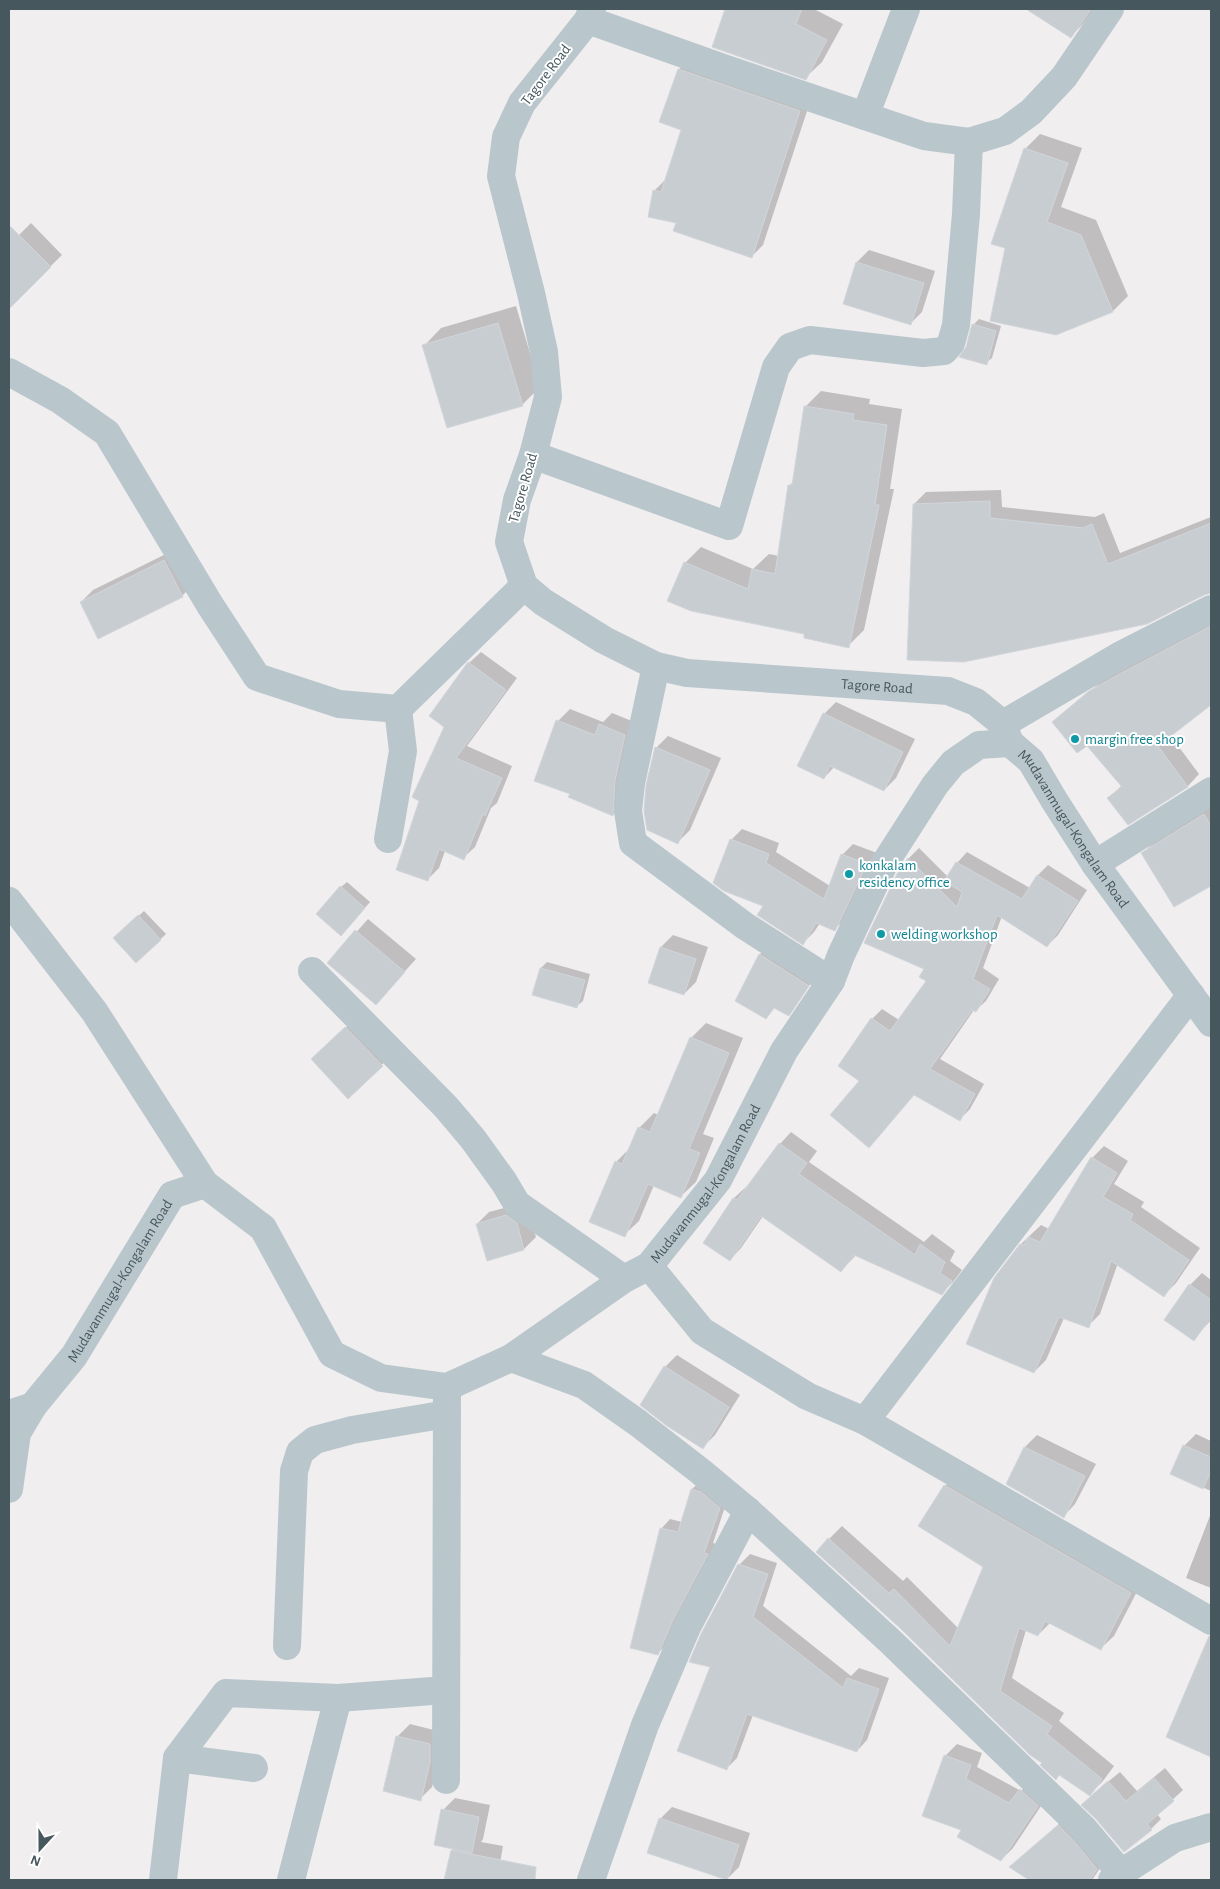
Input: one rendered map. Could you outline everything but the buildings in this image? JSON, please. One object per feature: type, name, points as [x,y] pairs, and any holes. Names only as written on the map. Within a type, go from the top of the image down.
[{"type":"street","points":[[865,116],[906,9]]},
{"type":"street","points":[[590,14],[924,136],[969,142],[1005,132],[1031,112],[1064,77],[1110,9]]},
{"type":"street","name":"Tagore Road","points":[[590,14],[522,103],[506,137],[501,176],[544,352],[548,397],[533,455],[517,500],[509,542],[524,586],[543,602],[570,620],[604,640],[656,666],[687,673],[948,691],[976,702],[1006,733]]},
{"type":"street","points":[[533,455],[729,526],[776,367],[790,347],[810,340],[923,353],[944,351],[951,343],[956,325],[966,214],[969,142]]},
{"type":"street","points":[[9,372],[60,400],[107,433],[210,605],[257,677],[339,704],[398,709],[524,586]]},
{"type":"street","points":[[1006,733],[1119,656],[1211,609]]},
{"type":"street","points":[[656,666],[631,783],[628,811],[633,843],[745,926],[831,981]]},
{"type":"street","points":[[388,839],[403,751],[398,709]]},
{"type":"street","name":"Mudavanmugal-Kongalam Road","points":[[287,1646],[294,1471],[300,1452],[315,1440],[447,1400],[511,1358],[624,1278],[649,1266],[718,1180],[784,1051],[831,981],[883,866],[935,785],[953,763],[978,745],[1006,733],[1031,761],[1095,864],[1211,1022]]},
{"type":"street","points":[[1095,864],[1211,791]]},
{"type":"street","points":[[9,901],[94,1011],[205,1184],[262,1228],[332,1354],[381,1378],[447,1400],[446,1780]]},
{"type":"street","points":[[312,972],[446,1107],[473,1139],[504,1182],[517,1204],[624,1278]]},
{"type":"street","points":[[865,1422],[1190,995]]},
{"type":"street","name":"Mudavanmugal-Kongalam Road","points":[[9,1489],[21,1410],[74,1356],[172,1195],[205,1184]]},
{"type":"street","points":[[649,1266],[702,1331],[807,1396],[865,1422],[1211,1621]]},
{"type":"street","points":[[511,1358],[584,1385],[692,1465],[748,1511],[890,1641],[1084,1829],[1116,1876],[1175,1838],[1211,1827]]},
{"type":"street","points":[[592,1880],[645,1725],[687,1627],[748,1511]]},
{"type":"street","points":[[163,1880],[177,1758],[226,1693],[338,1698],[446,1690]]},
{"type":"street","points":[[291,1880],[338,1698]]},
{"type":"street","points":[[177,1758],[254,1768]]},
{"type":"place","name":"margin free shop","points":[[1075,739]]},
{"type":"place","name":"konkalam residency office","points":[[849,874]]},
{"type":"place","name":"welding workshop","points":[[881,934]]}]
